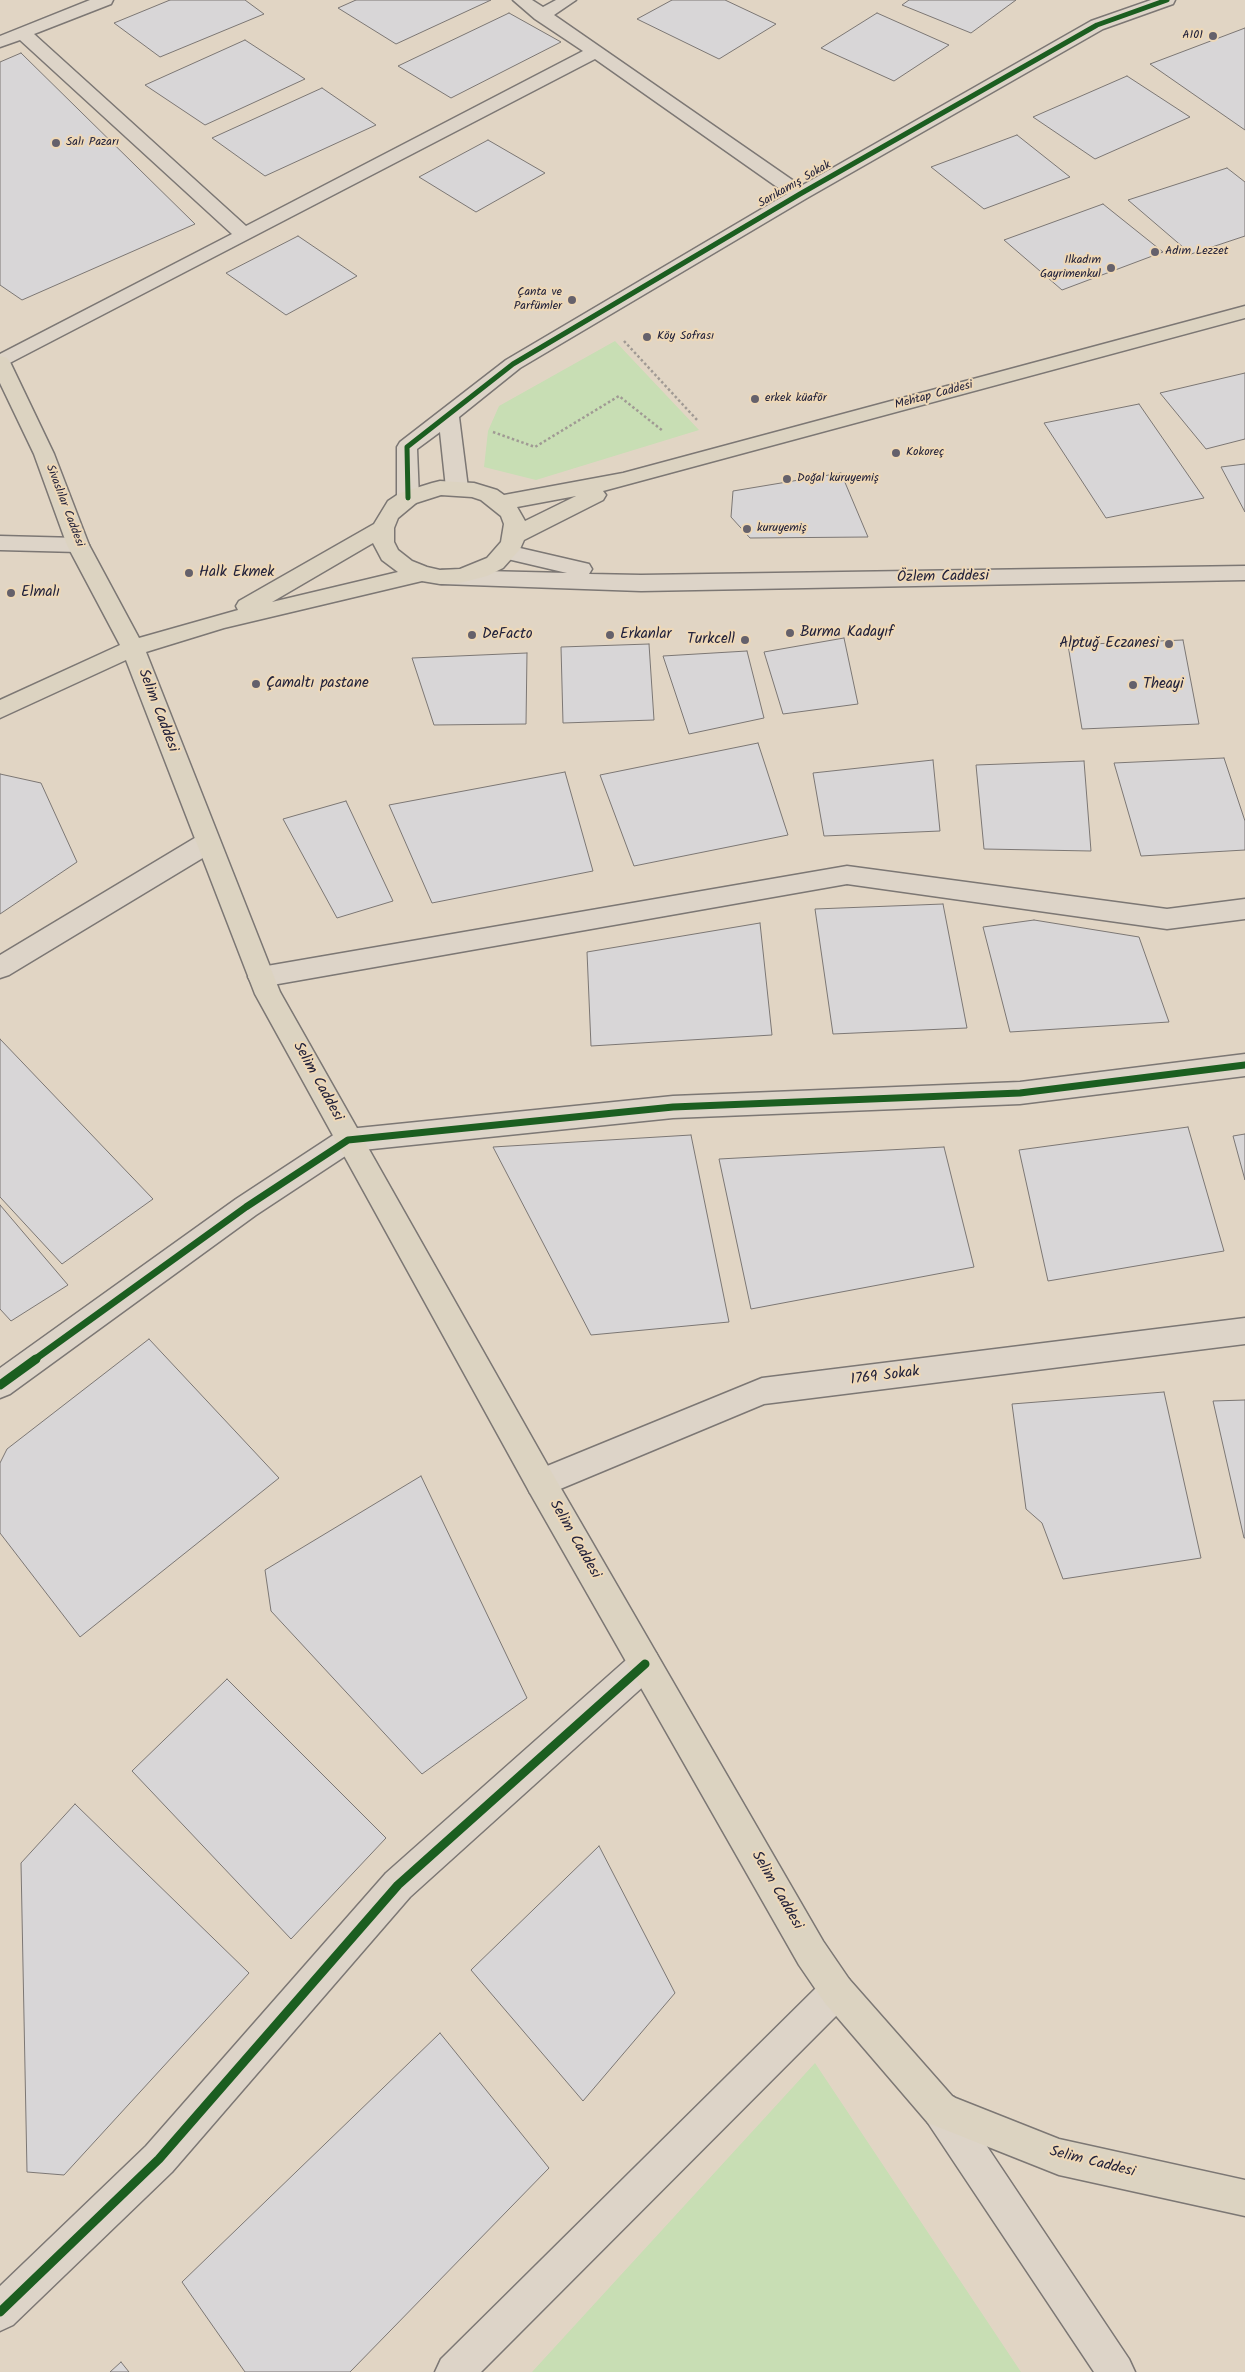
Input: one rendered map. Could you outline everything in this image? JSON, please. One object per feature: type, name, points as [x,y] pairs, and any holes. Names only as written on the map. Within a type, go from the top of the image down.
[{"type":"main road","name":"Mehtap Caddesi","points":[[623,480],[1245,312]]},
{"type":"main road","name":"Sivaslılar Caddesi","points":[[0,362],[44,454],[78,545],[133,648]]},
{"type":"main road","points":[[501,503],[623,480]]},
{"type":"main road","points":[[0,710],[133,648],[222,621],[431,575],[460,576],[479,571],[495,563],[511,544],[623,480]]},
{"type":"main road","points":[[431,575],[404,566],[390,555],[383,542],[383,528],[392,511],[408,498],[423,492],[457,488],[489,495],[510,512],[515,524],[511,544]]},
{"type":"main road","points":[[222,621],[383,528]]},
{"type":"main road","name":"Selim Caddesi","points":[[133,648],[207,843],[261,977],[348,1140],[541,1483],[806,1944],[837,1991],[941,2110],[1059,2157],[1245,2198]]},
{"type":"street","points":[[0,42],[105,0]]},
{"type":"street","points":[[521,0],[800,194]]},
{"type":"street","points":[[541,15],[568,0]]},
{"type":"street","name":"Sarıkamış Sokak","points":[[408,498],[407,447],[513,364],[800,194],[1097,25],[1167,0]]},
{"type":"street","points":[[23,33],[244,235]]},
{"type":"street","points":[[0,362],[595,52]]},
{"type":"street","points":[[448,414],[457,488]]},
{"type":"street","points":[[0,544],[78,545]]},
{"type":"street","points":[[511,544],[641,583]]},
{"type":"street","name":"Özlem Caddesi","points":[[641,583],[1245,573]]},
{"type":"street","points":[[431,575],[641,583]]},
{"type":"street","points":[[0,968],[207,843]]},
{"type":"street","points":[[261,977],[847,875],[1167,919],[1245,909]]},
{"type":"street","points":[[0,1385],[246,1207],[348,1140],[674,1107],[1020,1093],[1245,1066]]},
{"type":"street","name":"1769 Sokak","points":[[541,1483],[762,1391],[1245,1332]]},
{"type":"street","points":[[0,2312],[159,2159],[398,1885],[645,1664]]},
{"type":"street","points":[[454,2372],[837,1991]]},
{"type":"street","points":[[941,2110],[1116,2372]]},
{"type":"path","points":[[599,314],[728,452]]},
{"type":"path","points":[[488,431],[535,447],[619,396],[702,459]]},
{"type":"green space","points":[[615,341],[699,430],[536,480],[484,467],[488,431],[499,406]]},
{"type":"green space","points":[[815,2063],[1021,2372],[532,2372]]},
{"type":"building","points":[[170,0],[245,0],[264,14],[160,57],[114,23]]},
{"type":"building","points":[[356,0],[491,0],[396,44],[338,8]]},
{"type":"building","points":[[672,0],[725,0],[776,24],[719,59],[637,19]]},
{"type":"building","points":[[909,0],[1016,0],[971,33],[902,5]]},
{"type":"building","points":[[509,13],[561,42],[451,98],[398,66]]},
{"type":"building","points":[[877,13],[949,45],[894,81],[821,48]]},
{"type":"building","points":[[1245,28],[1245,130],[1150,64]]},
{"type":"building","points":[[245,40],[305,79],[205,125],[145,85]]},
{"type":"building","name":"Salı Pazarı","points":[[21,53],[195,224],[22,300],[0,285],[0,62]]},
{"type":"building","points":[[1127,76],[1190,117],[1095,159],[1033,117]]},
{"type":"building","points":[[322,88],[376,125],[265,176],[212,138]]},
{"type":"building","points":[[1017,135],[1070,177],[984,209],[931,167]]},
{"type":"building","points":[[488,140],[545,173],[476,212],[419,177]]},
{"type":"building","points":[[1227,168],[1245,182],[1245,236],[1191,254],[1128,200]]},
{"type":"building","points":[[1103,204],[1163,252],[1062,290],[1004,240]]},
{"type":"building","points":[[298,236],[357,276],[286,315],[226,273]]},
{"type":"building","points":[[1245,373],[1245,439],[1206,449],[1160,393]]},
{"type":"building","points":[[1139,404],[1204,498],[1106,518],[1044,423]]},
{"type":"building","points":[[1245,464],[1245,512],[1221,467]]},
{"type":"building","points":[[841,473],[868,537],[750,538],[731,517],[733,491]]},
{"type":"building","points":[[844,638],[858,704],[783,714],[764,652]]},
{"type":"building","name":"Theayi","points":[[1183,640],[1199,724],[1082,729],[1068,645]]},
{"type":"building","points":[[649,644],[654,720],[563,723],[561,647]]},
{"type":"building","points":[[747,651],[764,718],[689,734],[663,656]]},
{"type":"building","points":[[527,653],[526,724],[434,725],[412,658]]},
{"type":"building","points":[[758,743],[788,835],[634,866],[600,775]]},
{"type":"building","points":[[1224,758],[1245,821],[1245,850],[1141,856],[1114,763]]},
{"type":"building","points":[[933,760],[940,831],[824,836],[813,773]]},
{"type":"building","points":[[1084,761],[1091,851],[984,849],[976,765]]},
{"type":"building","points":[[565,772],[593,871],[432,903],[389,805]]},
{"type":"building","points":[[0,774],[41,783],[77,862],[0,914]]},
{"type":"building","points":[[346,801],[393,901],[337,918],[283,819]]},
{"type":"building","points":[[943,904],[967,1028],[833,1034],[815,909]]},
{"type":"building","points":[[1034,920],[1139,937],[1169,1022],[1010,1032],[983,927]]},
{"type":"building","points":[[760,923],[772,1035],[591,1046],[587,952]]},
{"type":"building","points":[[0,1039],[153,1199],[62,1264],[0,1197]]},
{"type":"building","points":[[1188,1127],[1224,1251],[1048,1281],[1019,1150]]},
{"type":"building","points":[[1245,1134],[1245,1180],[1233,1136]]},
{"type":"building","points":[[691,1135],[729,1322],[591,1335],[493,1147]]},
{"type":"building","points":[[944,1147],[974,1267],[751,1309],[719,1159]]},
{"type":"building","points":[[0,1205],[68,1285],[11,1321],[0,1309]]},
{"type":"building","points":[[149,1339],[279,1478],[80,1637],[0,1533],[0,1463],[7,1449]]},
{"type":"building","points":[[1164,1392],[1201,1558],[1063,1579],[1042,1523],[1026,1509],[1012,1404]]},
{"type":"building","points":[[1245,1400],[1245,1538],[1244,1538],[1213,1401]]},
{"type":"building","points":[[421,1476],[527,1698],[422,1774],[271,1611],[265,1570]]},
{"type":"building","points":[[227,1679],[386,1838],[291,1939],[132,1771]]},
{"type":"building","points":[[75,1804],[249,1973],[64,2175],[27,2172],[21,1863]]},
{"type":"building","points":[[599,1846],[675,1993],[583,2101],[471,1970]]},
{"type":"building","points":[[440,2033],[549,2168],[350,2372],[245,2372],[182,2282]]},
{"type":"building","points":[[121,2362],[129,2372],[110,2372]]},
{"type":"cycle path","points":[[408,498],[407,447],[513,364],[800,194],[1097,25],[1167,0]]},
{"type":"cycle path","points":[[0,1385],[246,1207],[348,1140],[673,1107],[1020,1093],[1245,1065]]},
{"type":"cycle path","points":[[0,2312],[159,2159],[398,1885],[645,1664]]},
{"type":"place","name":"A101","points":[[1213,36]]},
{"type":"place","name":"Salı Pazarı","points":[[56,143]]},
{"type":"place","name":"Adım Lezzet","points":[[1155,252]]},
{"type":"place","name":"Ilkadım Gayrimenkul","points":[[1111,268]]},
{"type":"place","name":"Çanta ve Parfümler","points":[[572,300]]},
{"type":"place","name":"Köy Sofrası","points":[[647,337]]},
{"type":"place","name":"erkek küaför","points":[[755,399]]},
{"type":"place","name":"Kokoreç","points":[[896,453]]},
{"type":"place","name":"Doğal kuruyemiş","points":[[787,479]]},
{"type":"place","name":"kuruyemiş","points":[[747,529]]},
{"type":"place","name":"Halk Ekmek","points":[[189,573]]},
{"type":"place","name":"Elmalı","points":[[11,593]]},
{"type":"place","name":"Burma Kadayıf","points":[[790,633]]},
{"type":"place","name":"DeFacto","points":[[472,635]]},
{"type":"place","name":"Erkanlar","points":[[610,635]]},
{"type":"place","name":"Turkcell","points":[[745,640]]},
{"type":"place","name":"Alptuğ Eczanesi","points":[[1169,644]]},
{"type":"place","name":"Çamaltı pastane","points":[[256,684]]},
{"type":"place","name":"Theayi","points":[[1133,685]]}]
